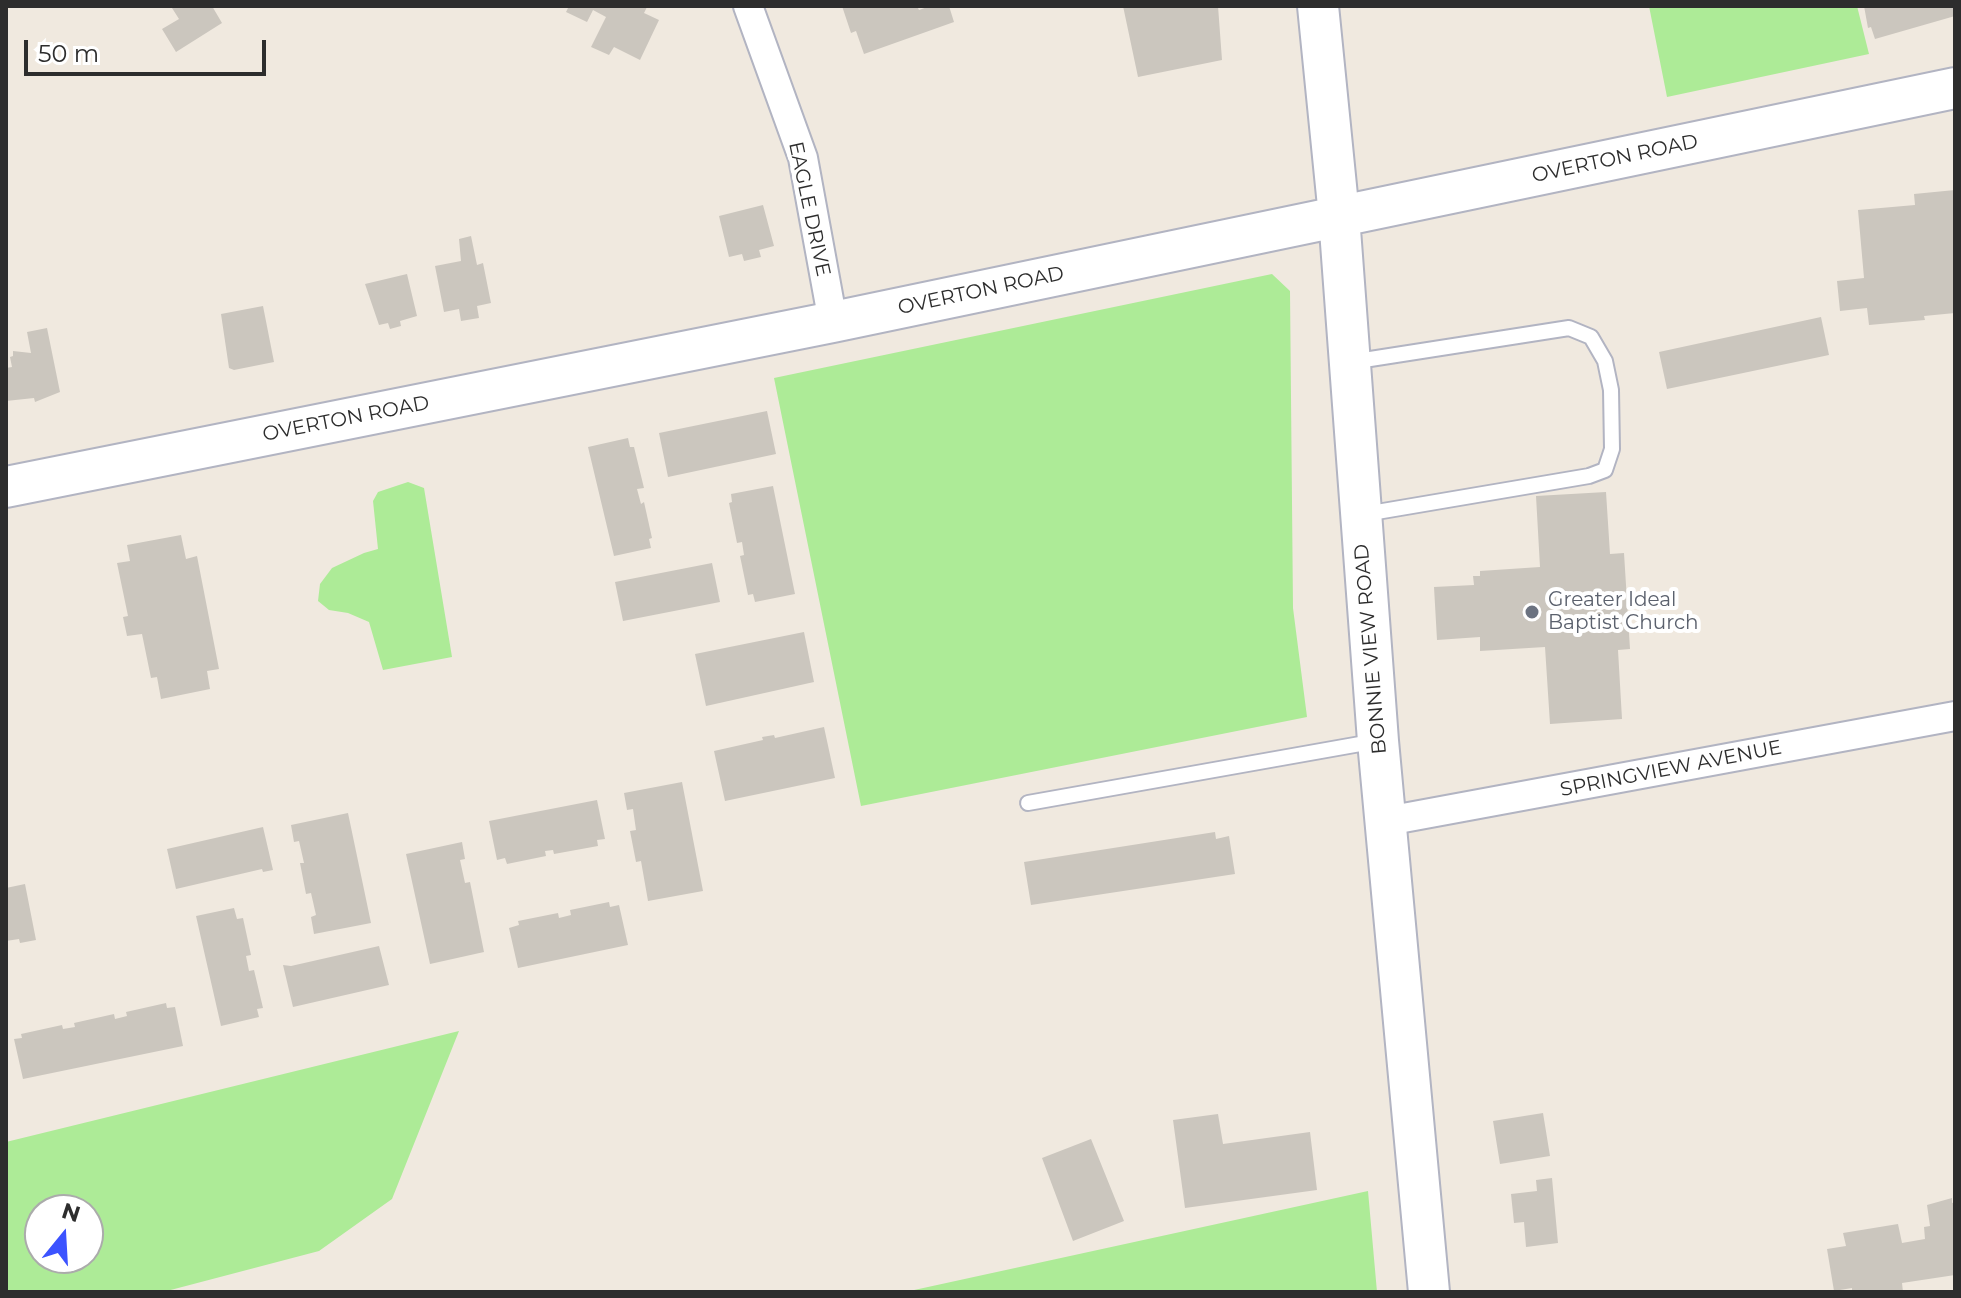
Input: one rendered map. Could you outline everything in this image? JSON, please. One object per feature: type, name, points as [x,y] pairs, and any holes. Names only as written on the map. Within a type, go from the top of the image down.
[{"type":"street","name":"EAGLE DRIVE","points":[[748,6],[803,158],[833,322]]},
{"type":"street","name":"BONNIE VIEW ROAD","points":[[1318,6],[1339,216],[1378,741],[1429,1292]]},
{"type":"street","name":"OVERTON ROAD","points":[[6,487],[833,322],[1955,88]]},
{"type":"street","name":"SPRINGVIEW AVENUE","points":[[1387,821],[1955,716]]},
{"type":"lane","points":[[1349,363],[1569,328],[1591,337],[1605,361],[1611,390],[1612,449],[1605,470],[1589,476],[1361,515]]},
{"type":"lane","points":[[1028,803],[1378,741]]},
{"type":"green space","points":[[1649,6],[1857,6],[1869,54],[1667,97]]},
{"type":"green space","points":[[1272,274],[1290,291],[1293,608],[1307,717],[861,806],[774,378]]},
{"type":"green space","points":[[408,482],[424,488],[452,657],[383,670],[369,622],[348,613],[329,610],[318,601],[320,584],[332,568],[378,549],[373,501],[378,492]]},
{"type":"green space","points":[[459,1031],[392,1199],[319,1251],[163,1292],[6,1292],[6,1142]]},
{"type":"green space","points":[[1368,1191],[1377,1292],[905,1292]]},
{"type":"building","points":[[212,6],[222,23],[176,52],[162,29],[179,19],[172,8]]},
{"type":"building","points":[[569,6],[644,6],[647,7],[644,13],[659,20],[640,60],[614,47],[609,55],[591,47],[606,17],[593,10],[587,22],[566,12]]},
{"type":"building","points":[[842,6],[917,6],[919,10],[930,6],[949,6],[954,22],[864,54],[856,31],[851,33]]},
{"type":"building","points":[[1123,6],[1218,6],[1222,60],[1138,77]]},
{"type":"building","points":[[1864,6],[1955,6],[1955,16],[1875,39],[1871,27],[1868,28]]},
{"type":"building","points":[[1955,190],[1955,313],[1924,316],[1925,320],[1869,325],[1867,308],[1840,311],[1837,281],[1864,278],[1858,210],[1915,205],[1914,194]]},
{"type":"building","points":[[763,205],[774,246],[759,250],[761,257],[744,261],[742,254],[729,257],[719,216]]},
{"type":"building","points":[[471,236],[477,265],[483,263],[491,303],[477,306],[479,318],[461,321],[459,309],[444,312],[435,266],[461,261],[459,239]]},
{"type":"building","points":[[407,274],[417,316],[400,321],[401,326],[390,329],[388,323],[379,325],[365,284]]},
{"type":"building","points":[[263,306],[274,362],[234,370],[229,368],[221,314]]},
{"type":"building","points":[[1821,317],[1829,355],[1667,389],[1659,352]]},
{"type":"building","points":[[47,328],[60,392],[35,402],[34,398],[6,401],[6,368],[12,367],[10,357],[13,351],[31,353],[27,332]]},
{"type":"building","points":[[767,411],[776,454],[668,477],[659,433]]},
{"type":"building","points":[[628,438],[630,447],[634,447],[644,488],[637,489],[641,504],[644,502],[652,538],[649,539],[651,548],[614,556],[588,447]]},
{"type":"building","points":[[773,486],[795,594],[755,602],[753,594],[748,595],[740,556],[744,555],[742,542],[737,543],[729,503],[732,502],[731,494]]},
{"type":"building","name":"Greater Ideal Baptist Church","points":[[1606,492],[1610,554],[1624,553],[1630,649],[1618,650],[1622,719],[1550,724],[1545,647],[1480,651],[1480,637],[1437,640],[1434,587],[1474,585],[1473,576],[1480,576],[1480,571],[1540,567],[1536,496]]},
{"type":"building","points":[[181,535],[186,559],[197,556],[219,669],[207,671],[210,689],[161,699],[157,677],[151,678],[142,634],[127,636],[123,617],[128,616],[117,563],[130,561],[127,545]]},
{"type":"building","points":[[712,563],[720,602],[623,621],[615,582]]},
{"type":"building","points":[[804,632],[814,682],[706,706],[695,654]]},
{"type":"building","points":[[824,727],[835,778],[725,801],[714,751],[763,740],[762,737],[774,735],[775,738]]},
{"type":"building","points":[[682,782],[703,891],[648,901],[641,861],[636,862],[630,831],[636,830],[633,809],[627,810],[624,793]]},
{"type":"building","points":[[597,800],[605,839],[597,840],[598,846],[554,854],[553,850],[545,851],[546,856],[507,864],[505,858],[497,860],[489,821]]},
{"type":"building","points":[[348,813],[371,923],[314,934],[311,917],[316,915],[311,893],[306,894],[300,863],[304,863],[299,841],[294,842],[291,825]]},
{"type":"building","points":[[263,827],[273,870],[263,872],[262,869],[176,889],[167,849]]},
{"type":"building","points":[[1215,832],[1216,839],[1229,836],[1235,874],[1031,905],[1024,862]]},
{"type":"building","points":[[462,842],[465,859],[460,860],[465,883],[470,882],[484,952],[430,964],[406,854]]},
{"type":"building","points":[[25,884],[36,940],[20,943],[19,939],[6,941],[6,888]]},
{"type":"building","points":[[609,902],[610,907],[619,905],[628,945],[518,968],[509,928],[519,925],[518,921],[558,913],[559,918],[571,915],[570,910]]},
{"type":"building","points":[[234,908],[237,919],[243,918],[251,955],[246,956],[249,971],[254,970],[263,1008],[257,1009],[259,1017],[221,1026],[196,916]]},
{"type":"building","points":[[379,946],[389,985],[293,1007],[283,965],[291,966]]},
{"type":"building","points":[[166,1003],[167,1008],[175,1007],[183,1046],[23,1079],[14,1039],[22,1038],[21,1034],[62,1025],[63,1029],[75,1027],[74,1023],[114,1014],[115,1019],[127,1016],[126,1012]]},
{"type":"building","points":[[1543,1113],[1550,1156],[1500,1164],[1493,1121]]},
{"type":"building","points":[[1218,1114],[1223,1144],[1310,1132],[1317,1190],[1185,1208],[1173,1120]]},
{"type":"building","points":[[1091,1139],[1124,1221],[1073,1241],[1042,1158]]},
{"type":"building","points":[[1552,1178],[1558,1243],[1526,1247],[1524,1222],[1514,1223],[1511,1194],[1537,1191],[1536,1180]]},
{"type":"building","points":[[1952,1198],[1952,1203],[1955,1202],[1955,1275],[1902,1283],[1903,1292],[1852,1292],[1852,1288],[1834,1291],[1827,1249],[1846,1246],[1843,1233],[1898,1224],[1902,1243],[1925,1239],[1924,1227],[1930,1226],[1927,1205]]},
{"type":"place","name":"Greater Ideal Baptist Church","points":[[1532,612]]}]
